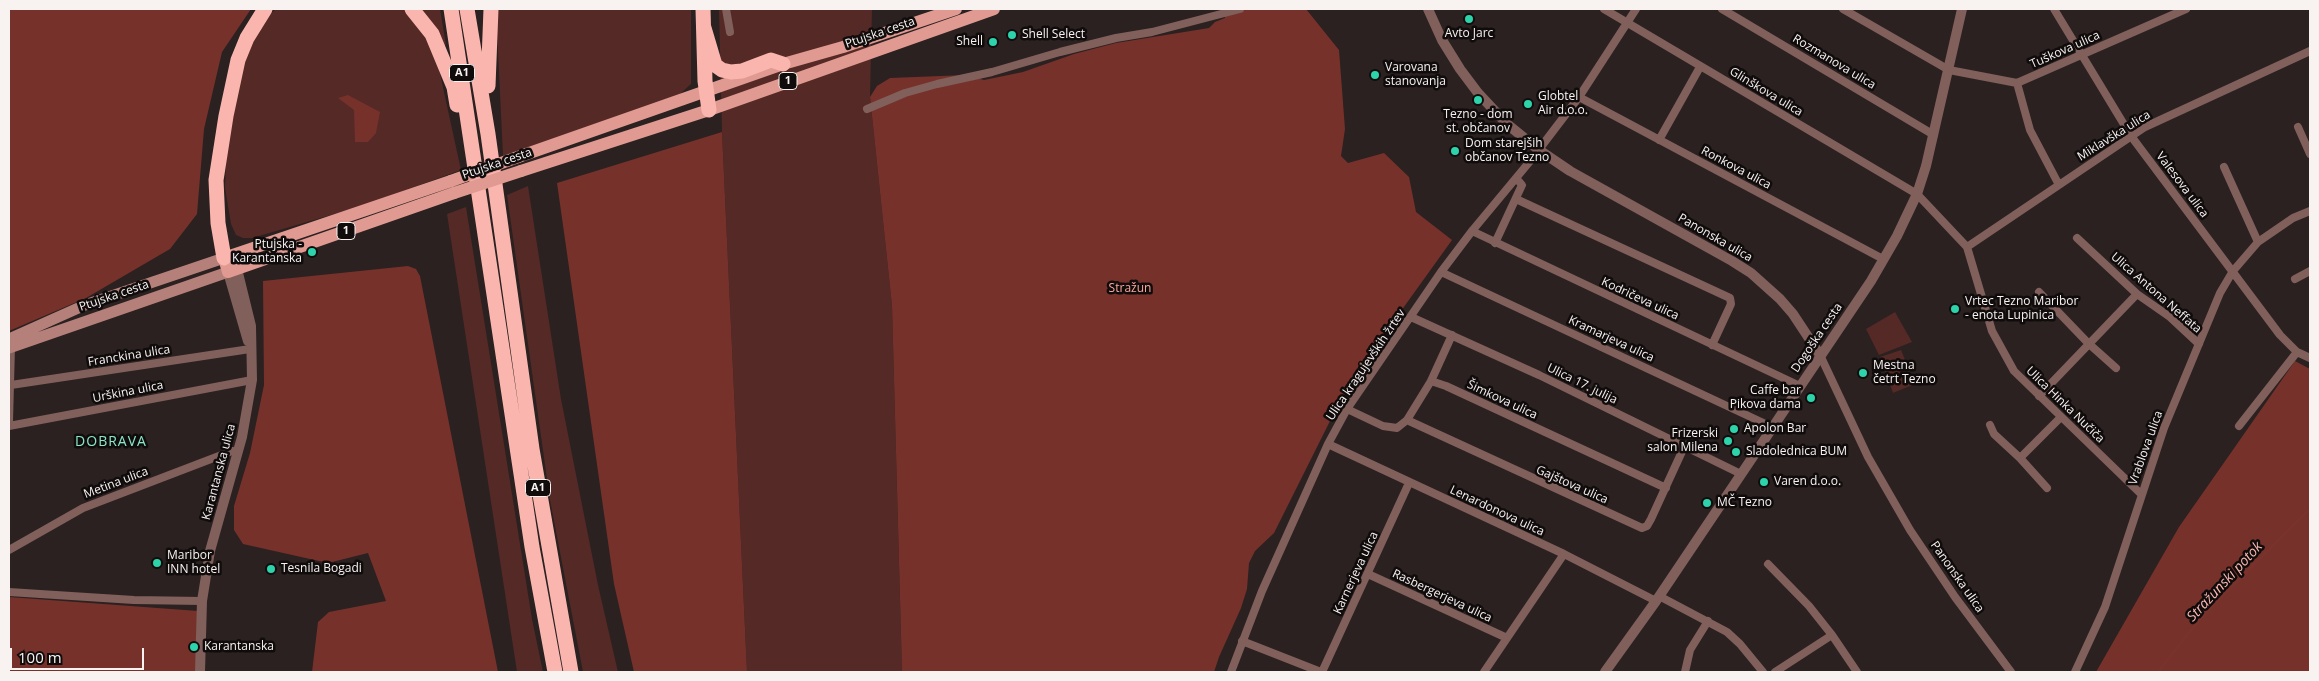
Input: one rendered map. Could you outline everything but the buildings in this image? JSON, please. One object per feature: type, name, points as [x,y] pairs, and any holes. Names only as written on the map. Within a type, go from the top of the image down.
[{"type":"highway","points":[[230,264],[216,196],[216,180],[238,60],[246,38],[265,9]]},
{"type":"highway","points":[[412,9],[432,34],[454,87],[462,127],[472,138]]},
{"type":"highway","name":"A1","points":[[451,9],[472,138],[532,546],[555,672]]},
{"type":"highway","name":"A1","points":[[467,9],[488,134],[532,449],[571,672]]},
{"type":"highway","points":[[488,134],[492,116],[487,63],[491,9]]},
{"type":"highway","points":[[703,9],[705,92],[709,110]]},
{"type":"highway","points":[[704,28],[715,65],[722,70],[731,72],[742,71],[771,60],[783,64]]},
{"type":"main road","name":"Ptujska cesta","points":[[9,345],[230,264],[453,187],[518,158],[783,64],[842,47],[956,9]]},
{"type":"main road","name":"Ptujska cesta","points":[[453,187],[521,171],[709,110],[994,9]]},
{"type":"main road","name":"Ptujska cesta","points":[[9,345],[85,305],[230,264]]},
{"type":"street","points":[[726,9],[730,32]]},
{"type":"street","points":[[867,109],[904,92],[992,72],[1116,38],[1152,32],[1240,9]]},
{"type":"street","name":"Panonska ulica","points":[[1428,9],[1451,55],[1478,93],[1507,124],[1539,150],[1570,171],[1732,261],[1751,274],[1780,299],[1793,314],[1820,355],[1868,456],[1910,530],[1951,592],[2011,672]]},
{"type":"street","name":"Glinškova ulica","points":[[1604,9],[1917,194]]},
{"type":"street","name":"Ulica kragujevških žrtev","points":[[1231,672],[1262,591],[1328,444],[1348,409],[1441,272],[1579,97],[1636,9]]},
{"type":"street","name":"Rozmanova ulica","points":[[1722,9],[1934,135]]},
{"type":"street","points":[[1843,9],[1949,70],[2017,83],[2030,130],[2059,185]]},
{"type":"street","name":"Dogoška cesta","points":[[1605,672],[1657,599],[1871,281],[1883,259],[1917,194],[1934,135],[1962,9]]},
{"type":"street","name":"Valesova ulica","points":[[2054,9],[2131,136],[2280,335],[2297,352],[2310,358]]},
{"type":"street","name":"Tuškova ulica","points":[[2017,83],[2186,9]]},
{"type":"street","name":"Miklavška ulica","points":[[1968,247],[2131,136],[2159,120],[2310,51]]},
{"type":"street","points":[[1659,140],[1700,67]]},
{"type":"street","name":"Ronkova ulica","points":[[1579,97],[1883,259]]},
{"type":"street","points":[[2298,127],[2310,154]]},
{"type":"street","points":[[2224,167],[2258,242]]},
{"type":"street","points":[[1495,243],[1522,186],[1516,178]]},
{"type":"street","name":"Ulica Hinka Nučiča","points":[[1917,194],[1968,247],[1992,332],[2000,350],[2014,371],[2141,494]]},
{"type":"street","points":[[1516,199],[1730,298],[1731,304],[1712,345]]},
{"type":"street","name":"Vrablova ulica","points":[[2075,672],[2083,658],[2114,583],[2141,494],[2164,428],[2220,293],[2233,271],[2258,242],[2293,218],[2310,210]]},
{"type":"street","name":"Kodričeva ulica","points":[[1472,231],[1800,386]]},
{"type":"street","name":"Ulica Antona Neffata","points":[[2077,238],[2137,294],[2170,317],[2199,344]]},
{"type":"street","name":"Karantanska ulica","points":[[200,672],[202,600],[210,551],[238,452],[252,380],[251,326],[230,264]]},
{"type":"street","points":[[2295,279],[2310,271]]},
{"type":"street","name":"Kramarjeva ulica","points":[[1441,272],[1772,427]]},
{"type":"street","points":[[2039,292],[2088,344],[2116,368]]},
{"type":"street","points":[[2039,396],[2137,294]]},
{"type":"street","name":"Ulica 17. julija","points":[[1411,317],[1685,445],[1741,474]]},
{"type":"street","points":[[1348,409],[1392,429],[1402,426],[1431,381],[1452,335]]},
{"type":"street","points":[[9,345],[11,386],[9,422]]},
{"type":"street","name":"Franckina ulica","points":[[11,386],[250,349]]},
{"type":"street","points":[[2239,426],[2297,352]]},
{"type":"street","name":"Urškina ulica","points":[[9,426],[252,380]]},
{"type":"street","name":"Šimkova ulica","points":[[1431,381],[1446,386],[1666,488]]},
{"type":"street","points":[[2020,458],[2061,417]]},
{"type":"street","name":"Gajštova ulica","points":[[1407,420],[1642,528],[1647,526],[1685,445]]},
{"type":"street","points":[[1990,425],[1994,434],[2048,488]]},
{"type":"street","name":"Lenardonova ulica","points":[[1328,444],[1708,622],[1727,632],[1740,644],[1763,672]]},
{"type":"street","name":"Metina ulica","points":[[9,550],[83,508],[232,451],[238,452]]},
{"type":"street","name":"Karnerjeva ulica","points":[[1321,672],[1409,483]]},
{"type":"street","points":[[1484,672],[1564,554]]},
{"type":"street","points":[[1768,564],[1809,606],[1832,635],[1857,672]]},
{"type":"street","name":"Rasbergerjeva ulica","points":[[1368,574],[1507,638]]},
{"type":"street","points":[[9,592],[134,600],[202,600]]},
{"type":"street","points":[[1685,672],[1693,645],[1708,622]]},
{"type":"street","points":[[1776,672],[1832,635]]},
{"type":"street","points":[[1242,641],[1321,672]]},
{"type":"shaded area","points":[[276,9],[404,9],[429,41],[439,69],[461,170],[362,206],[252,238],[243,238],[236,235],[231,224],[225,188],[227,132],[248,48],[262,22]]},
{"type":"shaded area","points":[[418,9],[440,9],[446,45],[443,46]]},
{"type":"shaded area","points":[[496,9],[691,9],[691,84],[679,95],[503,156]]},
{"type":"shaded area","points":[[719,9],[872,9],[870,97],[892,306],[902,672],[747,672],[722,132]]},
{"type":"shaded area","points":[[528,186],[561,399],[598,585],[618,672],[583,672],[550,500],[507,195]]},
{"type":"shaded area","points":[[466,207],[532,619],[543,672],[517,672],[447,214]]},
{"type":"shaded area","points":[[1895,312],[1912,342],[1879,355],[1866,329]]},
{"type":"shaded area","points":[[1901,350],[1915,384],[1893,393],[1880,357]]},
{"type":"green space","points":[[9,9],[251,9],[222,52],[204,129],[197,214],[170,249],[86,298],[9,331]]},
{"type":"green space","name":"Stražun","points":[[1223,9],[1306,9],[1339,50],[1345,129],[1341,156],[1348,163],[1384,153],[1409,177],[1416,212],[1452,240],[1340,401],[1274,533],[1255,551],[1249,563],[1247,589],[1241,608],[1214,672],[902,672],[892,306],[870,97],[877,86],[890,78],[966,75],[984,80],[1023,72],[1074,54],[1116,43],[1209,28],[1215,22],[1225,18]]},
{"type":"green space","points":[[348,95],[380,112],[376,133],[368,142],[355,142],[354,110],[338,98]]},
{"type":"green space","points":[[722,132],[747,672],[634,672],[614,584],[557,183]]},
{"type":"green space","points":[[408,266],[416,269],[420,276],[498,672],[312,672],[318,622],[329,612],[386,601],[368,553],[328,563],[243,544],[234,530],[234,506],[250,453],[264,385],[263,281]]},
{"type":"green space","points":[[2295,361],[2310,369],[2310,672],[2096,672],[2179,527]]},
{"type":"green space","points":[[9,597],[198,611],[197,672],[9,672]]},
{"type":"waterway","name":"Stražunski potok","points":[[2158,672],[2216,602],[2310,509]]},
{"type":"place","name":"Avto Jarc","points":[[1469,19]]},
{"type":"place","name":"Shell Select","points":[[1012,35]]},
{"type":"place","name":"Shell","points":[[993,42]]},
{"type":"place","name":"Varovana stanovanja","points":[[1375,75]]},
{"type":"place","name":"Tezno - dom st. občanov","points":[[1478,100]]},
{"type":"place","name":"Globtel Air d.o.o.","points":[[1528,104]]},
{"type":"place","name":"Dom starejših občanov Tezno","points":[[1455,151]]},
{"type":"place","name":"Ptujska - Karantanska","points":[[312,252]]},
{"type":"place","name":"Vrtec Tezno Maribor - enota Lupinica","points":[[1955,309]]},
{"type":"place","name":"Mestna četrt Tezno","points":[[1863,373]]},
{"type":"place","name":"Caffe bar Pikova dama","points":[[1811,398]]},
{"type":"place","name":"Apolon Bar","points":[[1734,429]]},
{"type":"place","name":"Frizerski salon Milena","points":[[1728,441]]},
{"type":"place","name":"Sladolednica BUM","points":[[1736,452]]},
{"type":"place","name":"Varen d.o.o.","points":[[1764,482]]},
{"type":"place","name":"MČ Tezno","points":[[1707,503]]},
{"type":"place","name":"Maribor INN hotel","points":[[157,563]]},
{"type":"place","name":"Tesnila Bogadi","points":[[271,569]]},
{"type":"place","name":"Karantanska","points":[[194,647]]},
{"type":"district","name":"DOBRAVA","points":[[111,442]]}]
